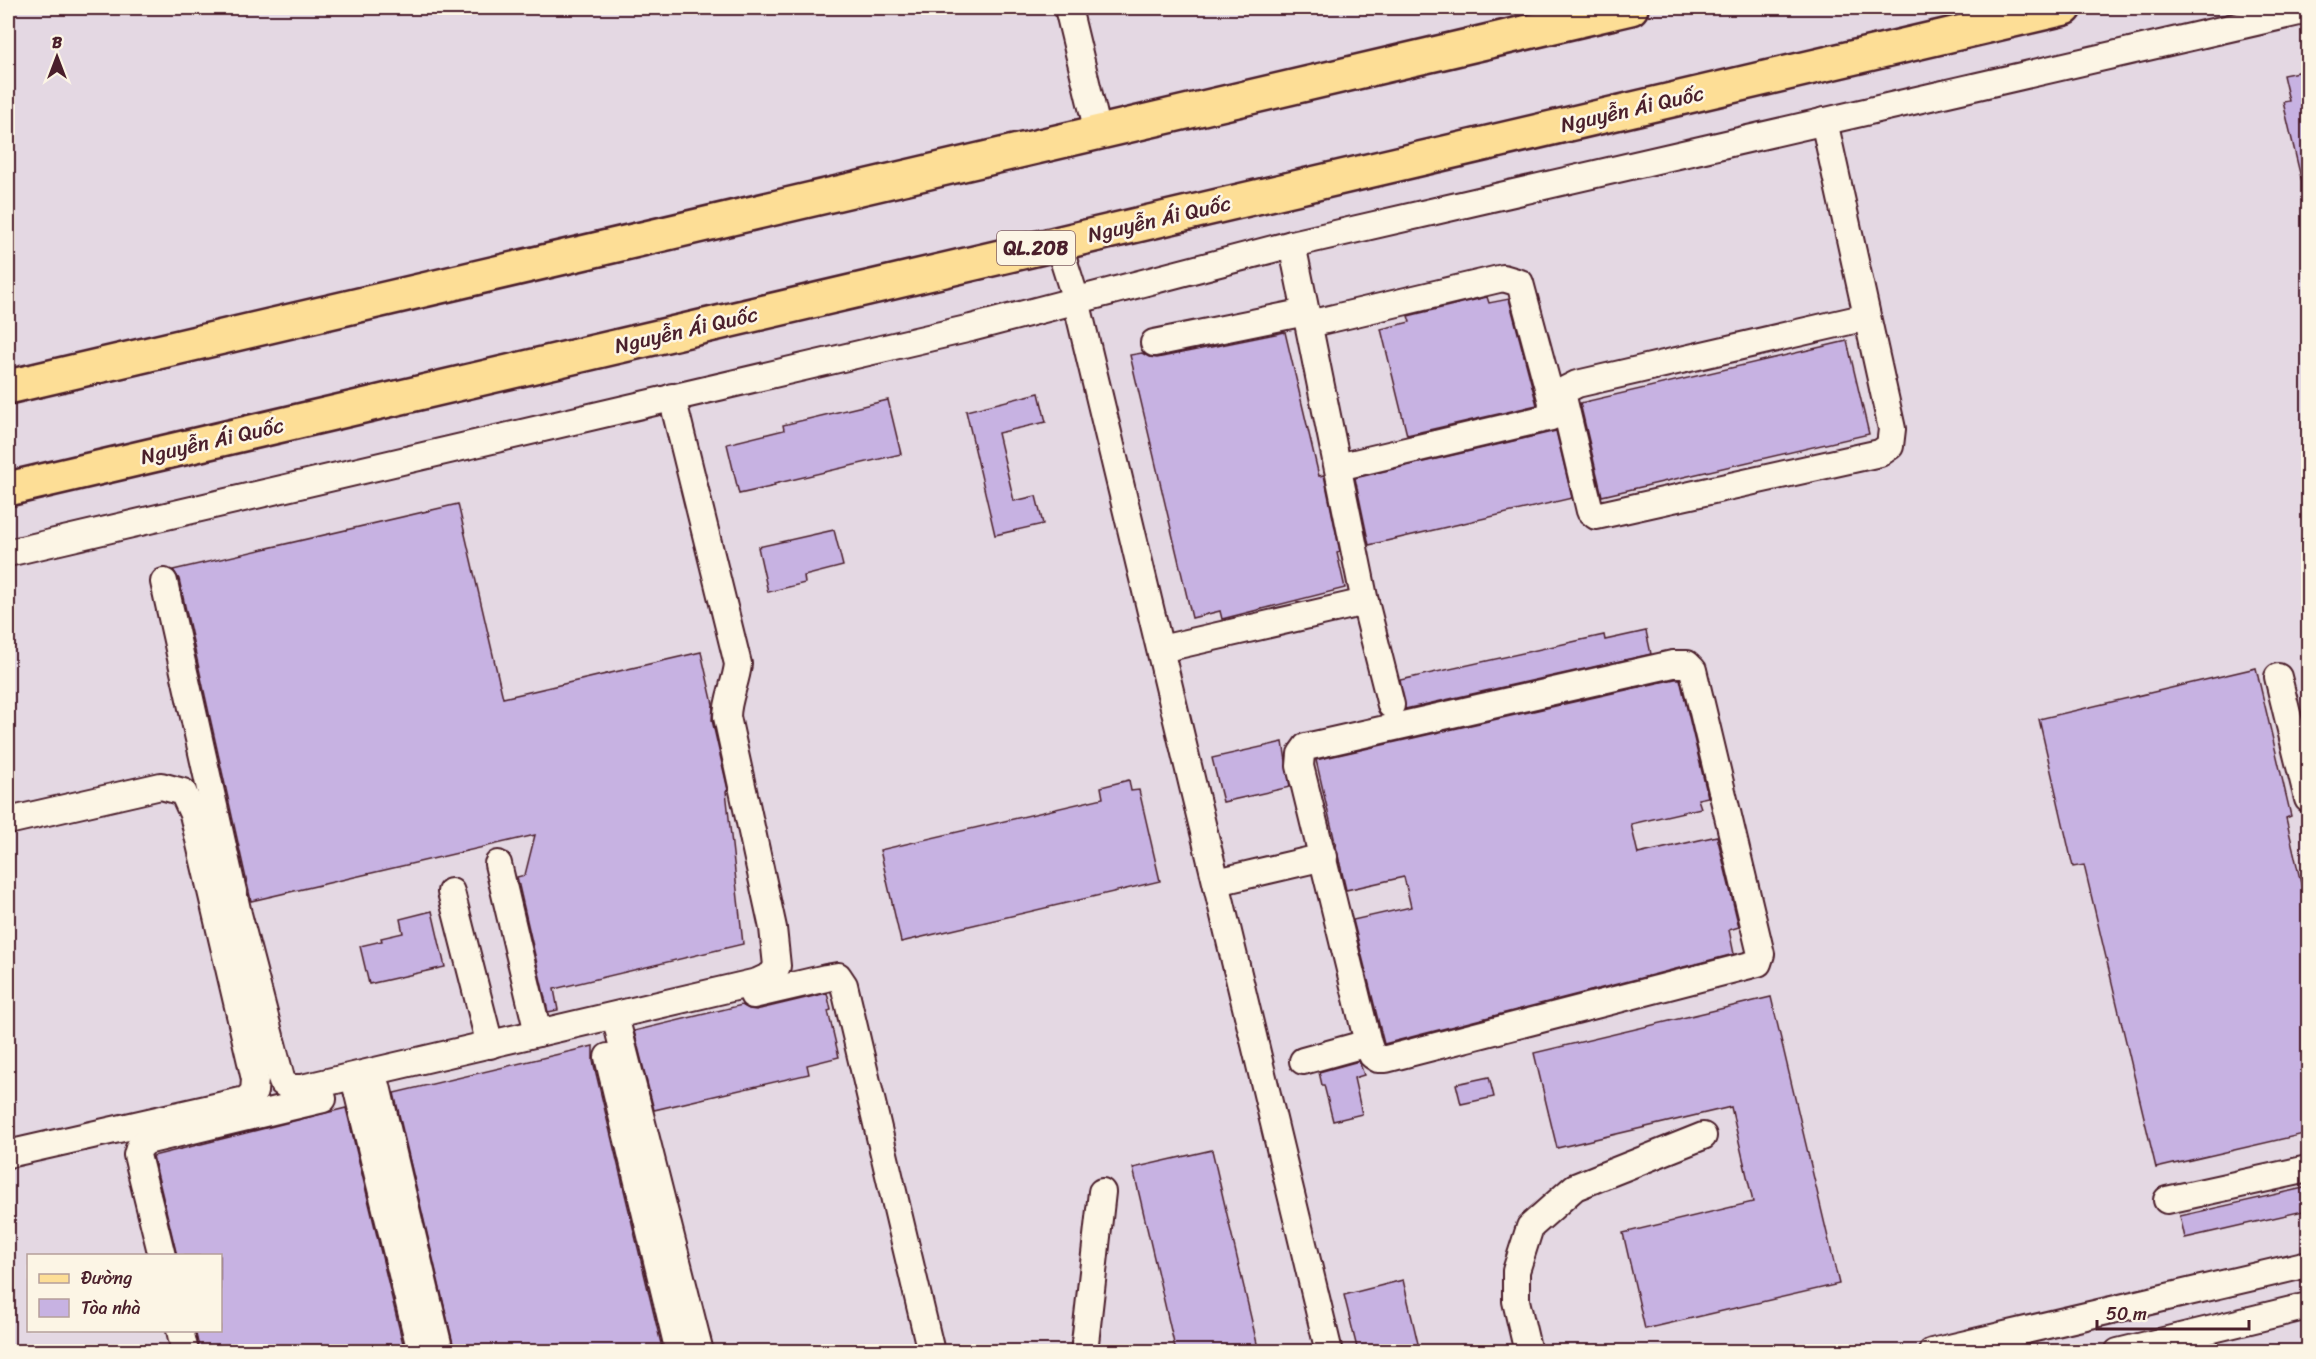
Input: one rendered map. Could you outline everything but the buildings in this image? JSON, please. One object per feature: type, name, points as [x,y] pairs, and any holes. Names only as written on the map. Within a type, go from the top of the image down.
[{"type":"main road","points":[[8,387],[1631,8]]},
{"type":"main road","name":"Nguyễn Ái Quốc","points":[[8,489],[2065,8]]},
{"type":"street","points":[[1068,8],[1098,132]]},
{"type":"street","points":[[8,553],[971,328],[1292,244],[2308,10]]},
{"type":"street","points":[[1824,121],[1892,429],[1890,446],[1880,453],[1596,516],[1590,511],[1563,397],[1565,390],[1577,384],[1867,317]]},
{"type":"street","points":[[1058,243],[1076,300],[1329,1352]]},
{"type":"street","points":[[1292,244],[1365,602],[1391,705]]},
{"type":"street","points":[[1154,343],[1307,318],[1503,278],[1520,283],[1552,402],[1551,417],[1338,466]]},
{"type":"street","points":[[164,582],[238,914],[282,1082],[290,1088],[302,1088],[757,982],[772,975],[777,966],[773,928],[727,717],[727,703],[736,680],[738,664],[672,397]]},
{"type":"street","points":[[1161,649],[1365,602]]},
{"type":"street","points":[[1673,664],[1687,664],[1693,670],[1761,954],[1758,963],[1386,1059],[1378,1059],[1372,1055],[1368,1043],[1300,766],[1301,754],[1306,747],[1673,664]]},
{"type":"street","points":[[2278,677],[2308,800]]},
{"type":"street","points":[[8,821],[161,786],[183,792],[193,814],[255,1079],[254,1092],[246,1100],[8,1154]]},
{"type":"street","points":[[1217,882],[1324,857]]},
{"type":"street","points":[[498,864],[538,1033]]},
{"type":"street","points":[[451,892],[490,1045]]},
{"type":"street","points":[[162,1254],[137,1155],[139,1148],[146,1141],[838,976],[844,985],[932,1352]]},
{"type":"street","points":[[610,1030],[666,1258],[679,1352]]},
{"type":"street","points":[[1303,1061],[1368,1043]]},
{"type":"street","points":[[367,1088],[423,1321],[440,1352]]},
{"type":"street","points":[[1527,1352],[1516,1301],[1516,1271],[1530,1227],[1575,1187],[1703,1136]]},
{"type":"street","points":[[2167,1200],[2308,1169]]},
{"type":"street","points":[[1084,1352],[1102,1192]]},
{"type":"street","points":[[666,1258],[700,1352]]},
{"type":"street","points":[[1932,1352],[2308,1264]]},
{"type":"street","points":[[2118,1352],[2308,1306]]},
{"type":"street","points":[[421,1352],[423,1321]]},
{"type":"street","points":[[180,1332],[185,1352]]},
{"type":"shaded area","points":[[8,8],[2308,8],[2308,1351],[8,1351]]}]
